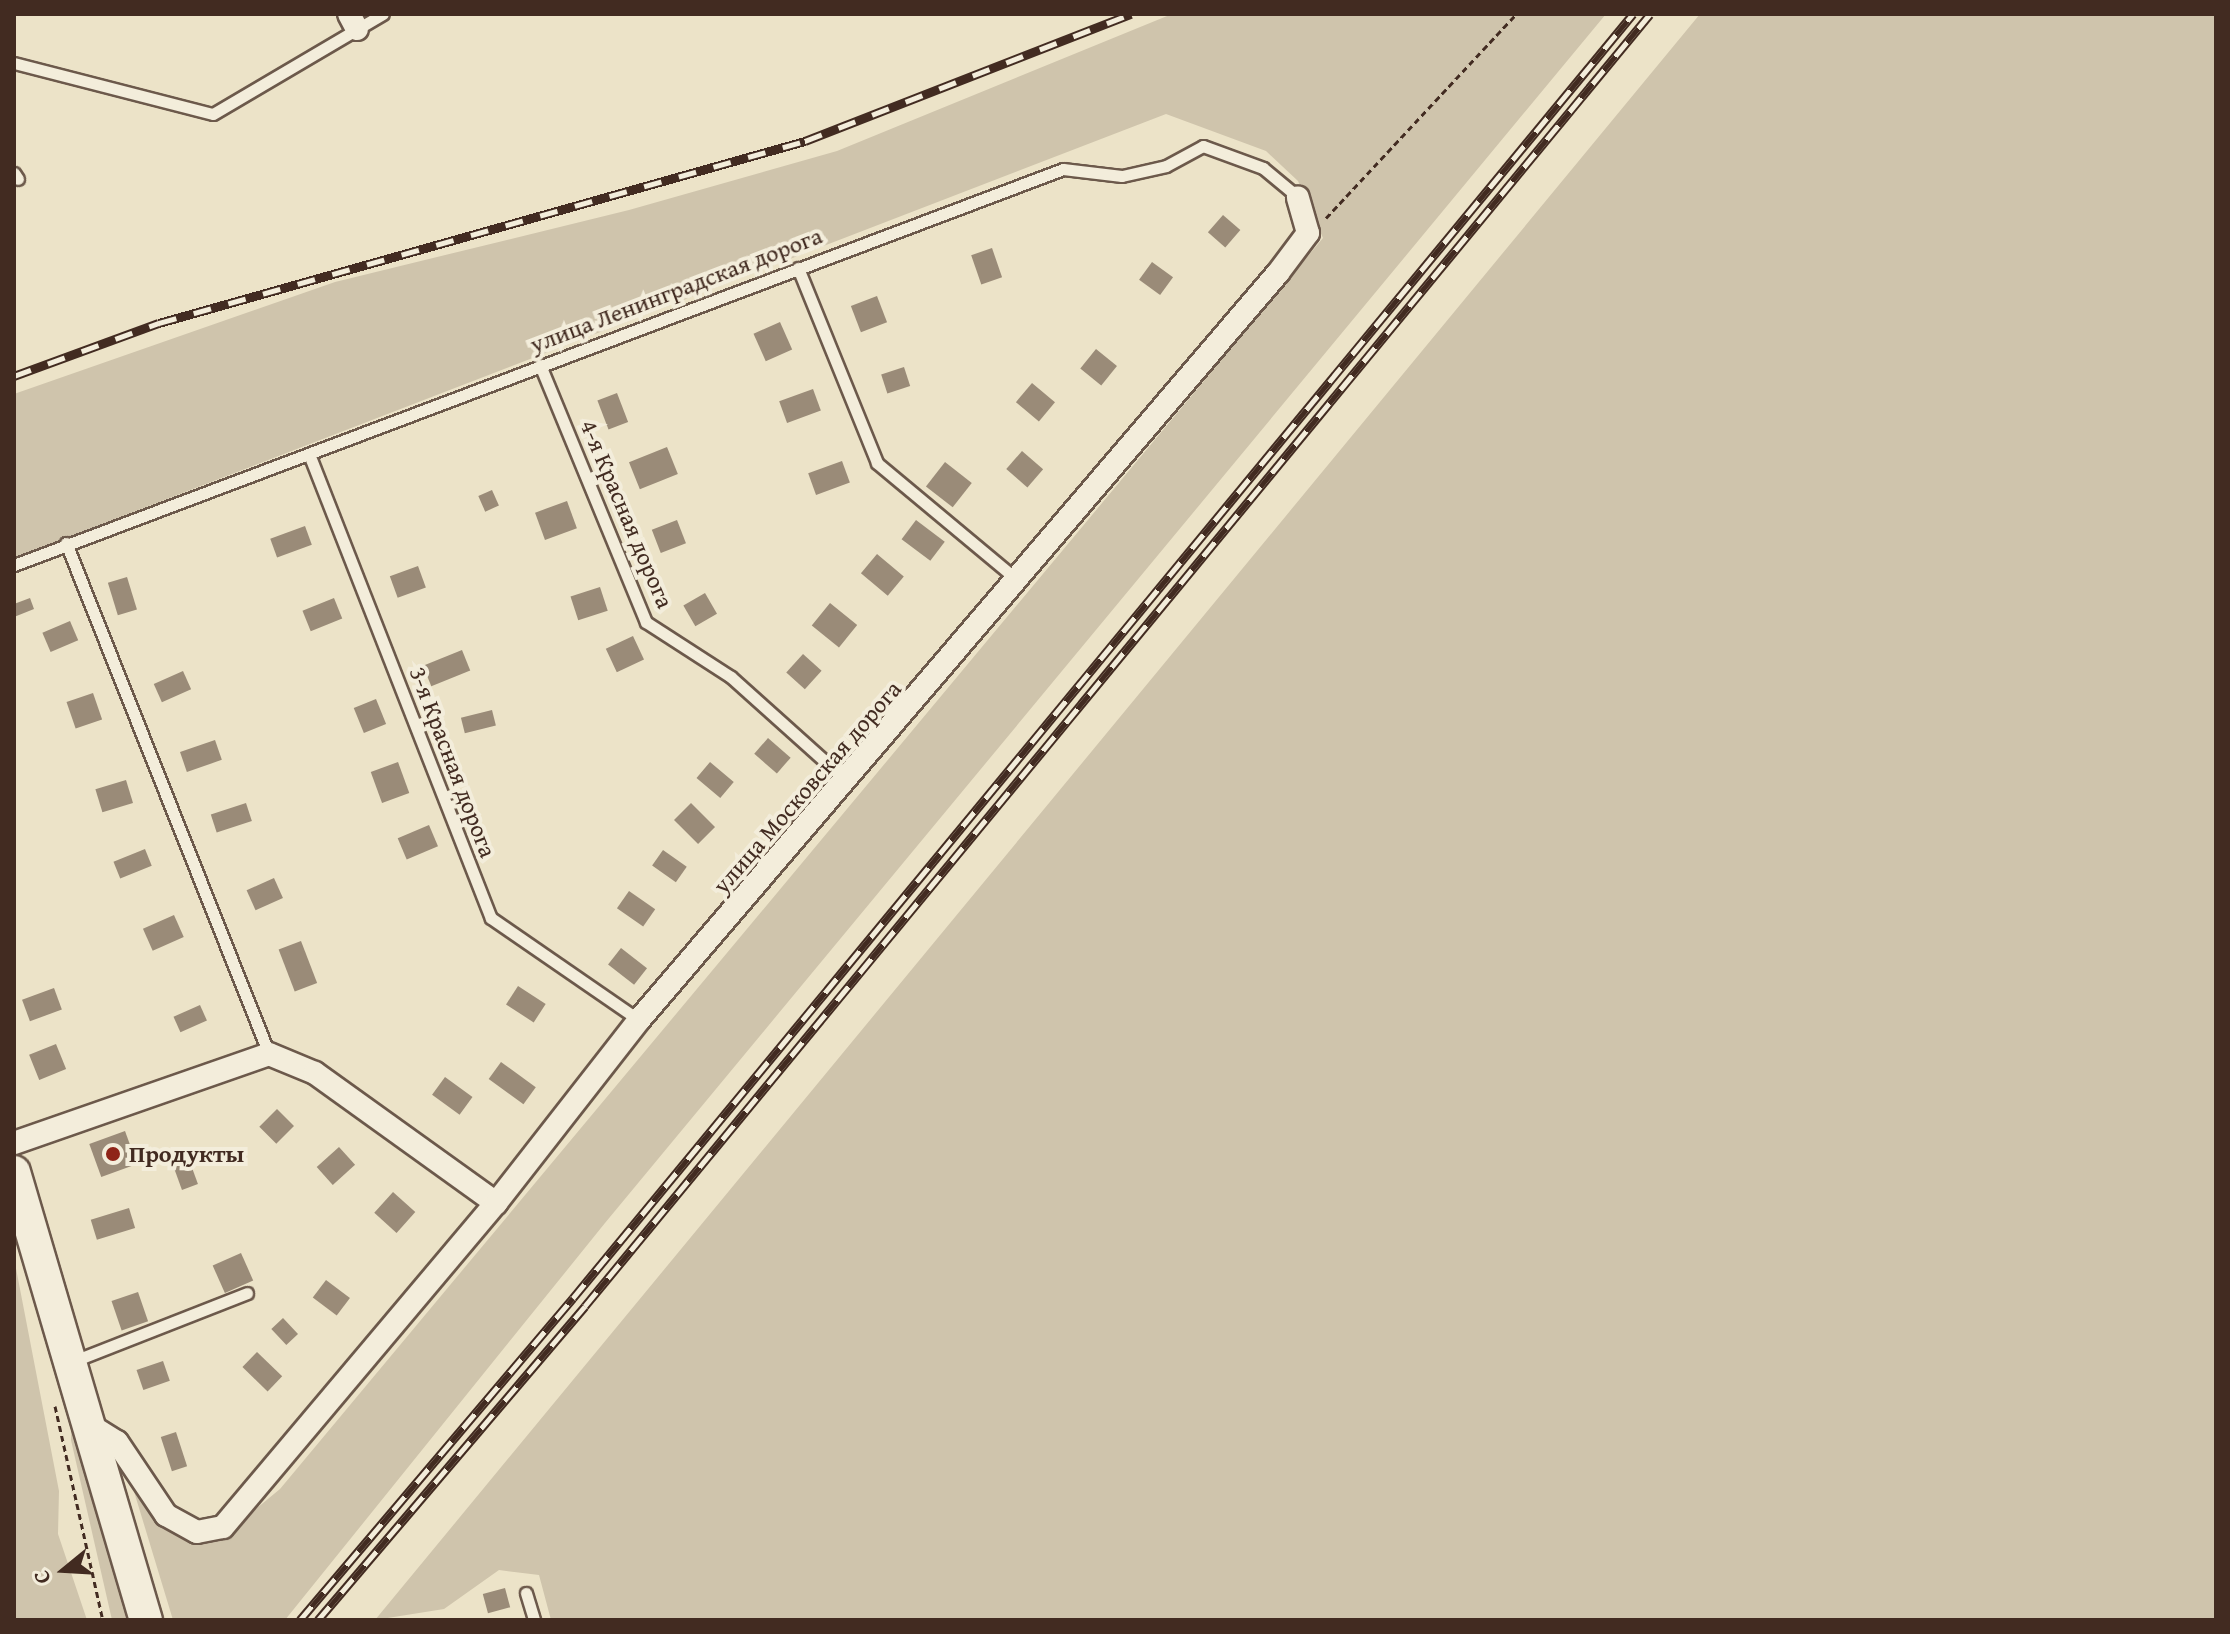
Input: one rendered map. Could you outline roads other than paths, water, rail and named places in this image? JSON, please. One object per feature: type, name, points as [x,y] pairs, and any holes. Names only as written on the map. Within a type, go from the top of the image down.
[{"type":"main road","points":[[14,1172],[146,1620]]},
{"type":"street","name":"улица Московская дорога","points":[[88,1424],[117,1442],[166,1515],[183,1527],[209,1532],[223,1527],[496,1203],[639,1020],[847,781],[1308,233],[1298,197]]},
{"type":"street","points":[[14,1143],[269,1054],[315,1073],[496,1203]]},
{"type":"lane","points":[[14,63],[213,114],[353,21],[383,14]]},
{"type":"lane","name":"улица Ленинградская дорога","points":[[14,565],[1063,169],[1122,176],[1166,166],[1203,146],[1263,168],[1298,197]]},
{"type":"lane","points":[[798,268],[877,463],[1016,579]]},
{"type":"lane","name":"4-я Красная дорога","points":[[540,365],[646,622],[731,677],[847,781]]},
{"type":"lane","name":"3-я Красная дорога","points":[[309,454],[491,918],[639,1020]]},
{"type":"lane","points":[[66,543],[269,1054]]},
{"type":"lane","points":[[70,1362],[247,1293]]},
{"type":"lane","points":[[526,1593],[534,1620]]},
{"type":"railway","points":[[14,376],[159,323],[805,141],[1131,14]]},
{"type":"railway","points":[[300,1620],[573,1298],[1633,14]]},
{"type":"railway","points":[[318,1620],[585,1306],[1650,14]]},
{"type":"place","name":"Продукты","points":[[113,1154]]}]
